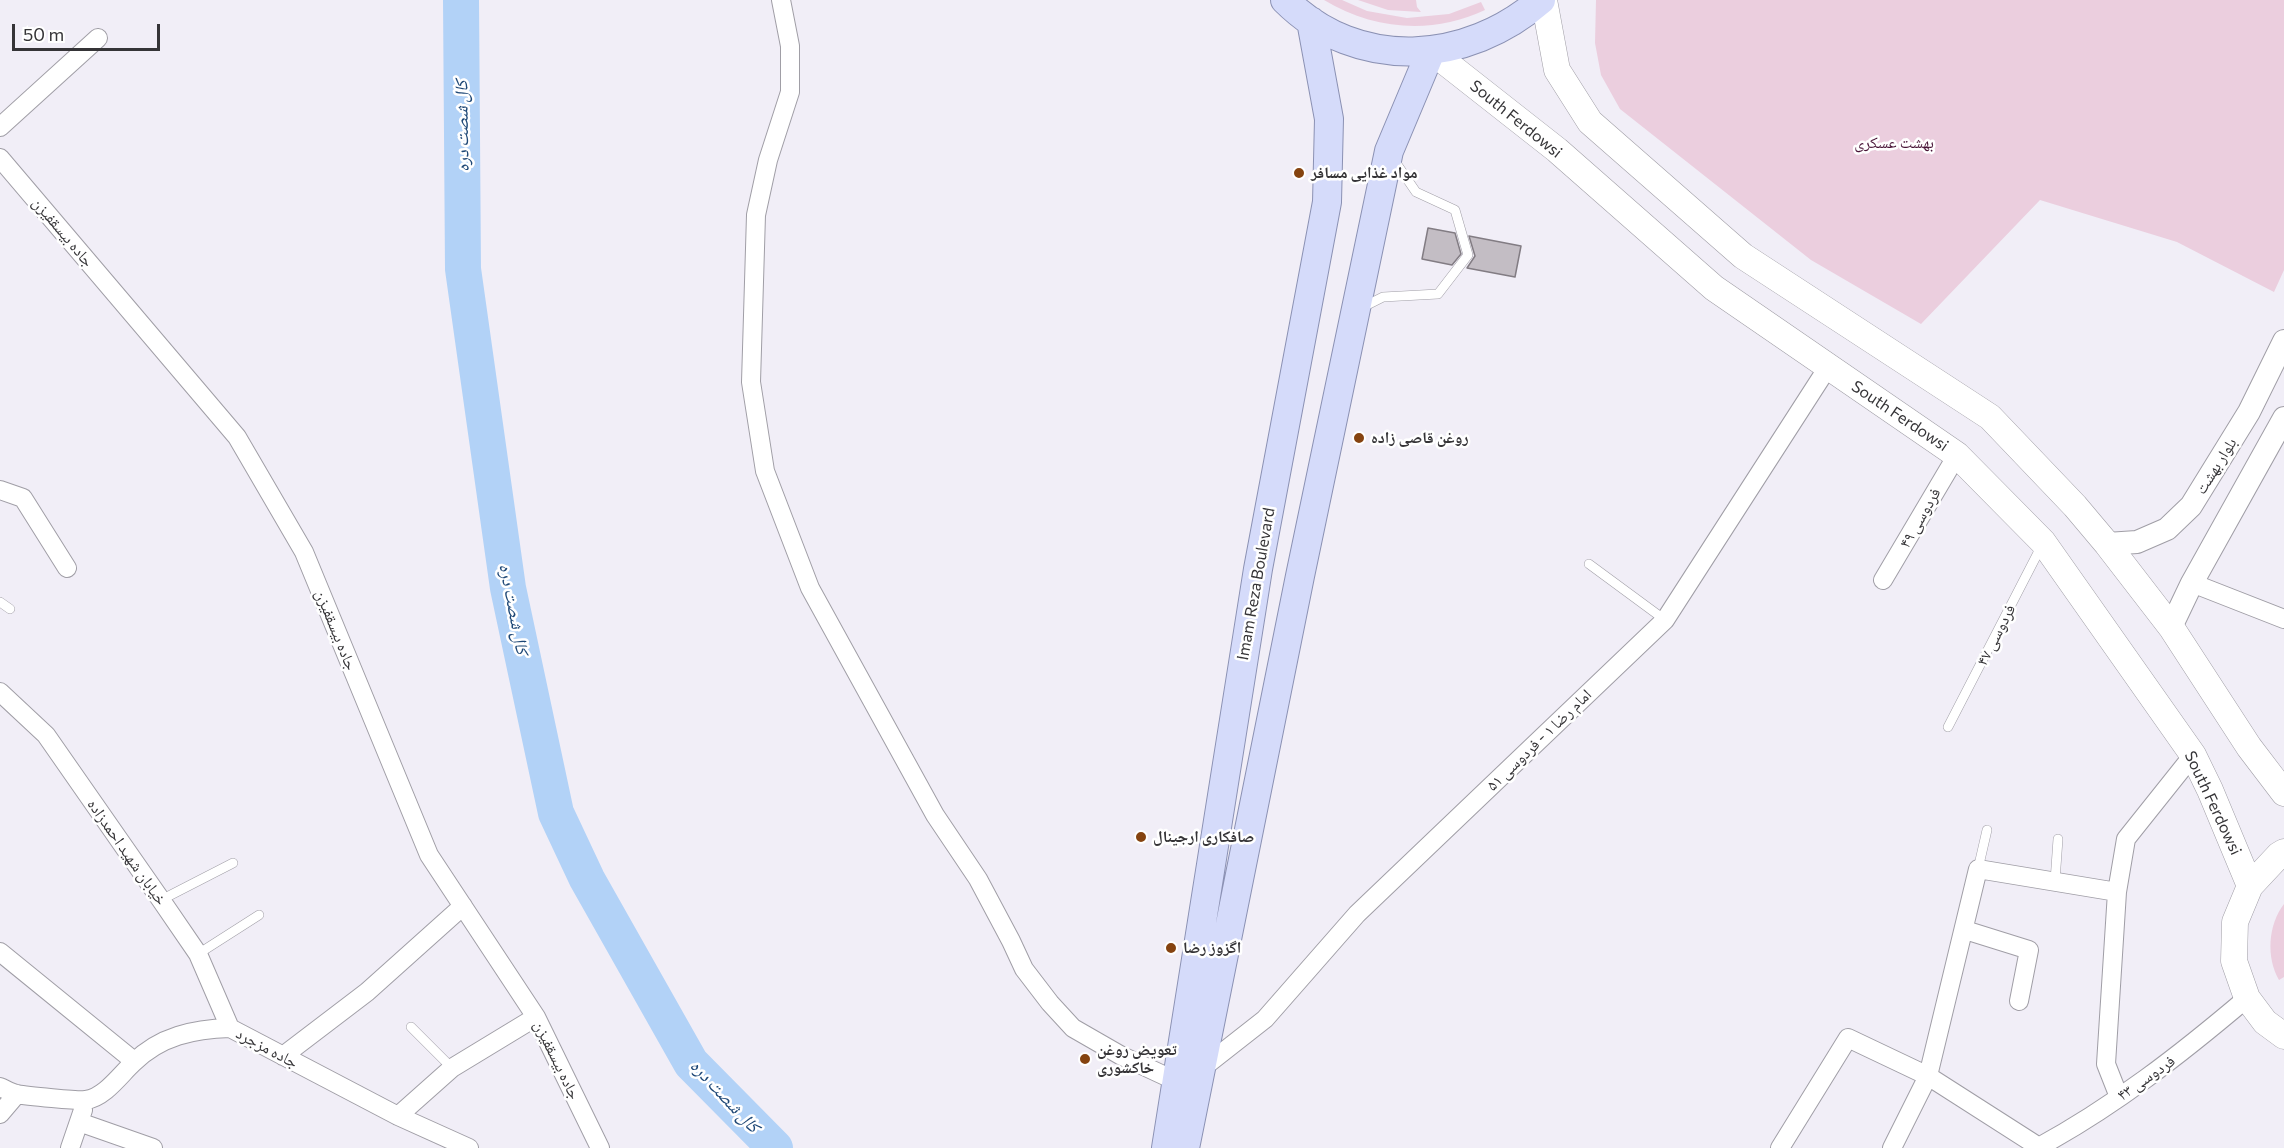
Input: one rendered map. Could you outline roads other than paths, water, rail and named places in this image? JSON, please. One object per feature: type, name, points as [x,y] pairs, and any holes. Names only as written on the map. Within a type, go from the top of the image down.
[{"type":"main road","points":[[1285,0],[1311,21],[1333,34],[1357,43],[1406,52],[1431,51],[1480,39],[1525,15],[1543,0],[1557,70],[1590,122],[1743,256],[1990,417],[2075,506],[2107,544],[2171,627],[2249,747],[2284,793]]},
{"type":"main road","name":"Imam Reza Boulevard","points":[[1185,1148],[1187,1076],[1258,569],[1327,202],[1329,119],[1311,21]]},
{"type":"main road","name":"Imam Reza Boulevard","points":[[1166,1148],[1187,1076],[1300,576],[1389,151],[1431,51]]},
{"type":"main road","name":"South Ferdowsi","points":[[1431,51],[1557,150],[1714,288],[1957,455],[2043,542],[2193,755],[2250,886]]},
{"type":"main road","points":[[1258,569],[1300,576]]},
{"type":"main road","points":[[2284,852],[2278,855],[2250,886],[2235,922],[2234,961],[2247,998],[2265,1022],[2284,1036]]},
{"type":"street","points":[[781,0],[790,46],[790,92],[768,160],[756,215],[751,382],[765,471],[810,588],[935,815],[978,879],[1024,969],[1073,1028],[1120,1055],[1187,1076]]},
{"type":"street","points":[[0,127],[98,38]]},
{"type":"street","name":"جاده بیسقفیزن","points":[[0,158],[237,437],[304,552],[429,855],[536,1017],[600,1148]]},
{"type":"street","name":"بلوار بهشت","points":[[2107,544],[2137,543],[2167,530],[2191,506],[2249,412],[2284,341]]},
{"type":"street","name":"امام رضا ۱ - فردوسی ۵۱","points":[[1187,1076],[1265,1019],[1357,914],[1665,620],[1828,367]]},
{"type":"street","points":[[2171,627],[2192,584],[2284,418]]},
{"type":"street","name":"فردوسی ۴۹","points":[[1883,580],[1957,455]]},
{"type":"street","points":[[0,490],[23,498],[67,568]]},
{"type":"street","points":[[2192,584],[2284,619]]},
{"type":"street","name":"خیابان شهید احمدزاده","points":[[0,692],[46,735],[198,954],[230,1028]]},
{"type":"street","points":[[2119,1097],[2106,1064],[2117,892],[2126,839],[2193,755]]},
{"type":"street","points":[[1892,1148],[1928,1076],[1978,869],[2117,892]]},
{"type":"street","points":[[283,1056],[367,992],[463,906]]},
{"type":"street","points":[[1965,930],[2029,950],[2019,1001]]},
{"type":"street","points":[[0,952],[134,1061]]},
{"type":"street","name":"فردوسی ۴۳","points":[[2038,1147],[2065,1141],[2119,1097],[2172,1061],[2247,998]]},
{"type":"street","points":[[398,1116],[452,1068],[536,1017]]},
{"type":"street","name":"جاده مزجرد","points":[[87,1100],[112,1085],[134,1061],[157,1044],[179,1034],[204,1028],[230,1028],[398,1116],[469,1148]]},
{"type":"street","points":[[1780,1148],[1848,1038],[1928,1076],[2038,1147]]},
{"type":"street","points":[[0,1113],[8,1091],[87,1100],[69,1148]]},
{"type":"street","points":[[79,1122],[153,1148]]},
{"type":"lane","points":[[1355,311],[1383,297],[1438,294],[1468,255],[1455,210],[1416,192],[1389,151]]},
{"type":"lane","name":"فردوسی ۴۷","points":[[1948,727],[2043,542]]},
{"type":"lane","points":[[1589,564],[1665,620]]},
{"type":"lane","points":[[0,602],[10,609]]},
{"type":"lane","points":[[1978,869],[1987,830]]},
{"type":"lane","points":[[2055,881],[2058,839]]},
{"type":"lane","points":[[161,900],[233,863]]},
{"type":"lane","points":[[198,954],[259,915]]},
{"type":"lane","points":[[411,1027],[452,1068]]},
{"type":"waterway","name":"کال شصت دره","points":[[461,0],[463,269],[508,588],[556,813],[587,879],[691,1063],[775,1148]]},
{"type":"place","name":"مواد غذایی مسافر","points":[[1299,173]]},
{"type":"place","name":"روغن قاصی زاده","points":[[1359,438]]},
{"type":"place","name":"صافکاری ارجینال","points":[[1141,837]]},
{"type":"place","name":"اگزوز رضا","points":[[1171,948]]},
{"type":"place","name":"تعویض روغن خاکشوری","points":[[1085,1059]]},
{"type":"park label","name":"بهشت عسکری","points":[[1894,143]]}]
